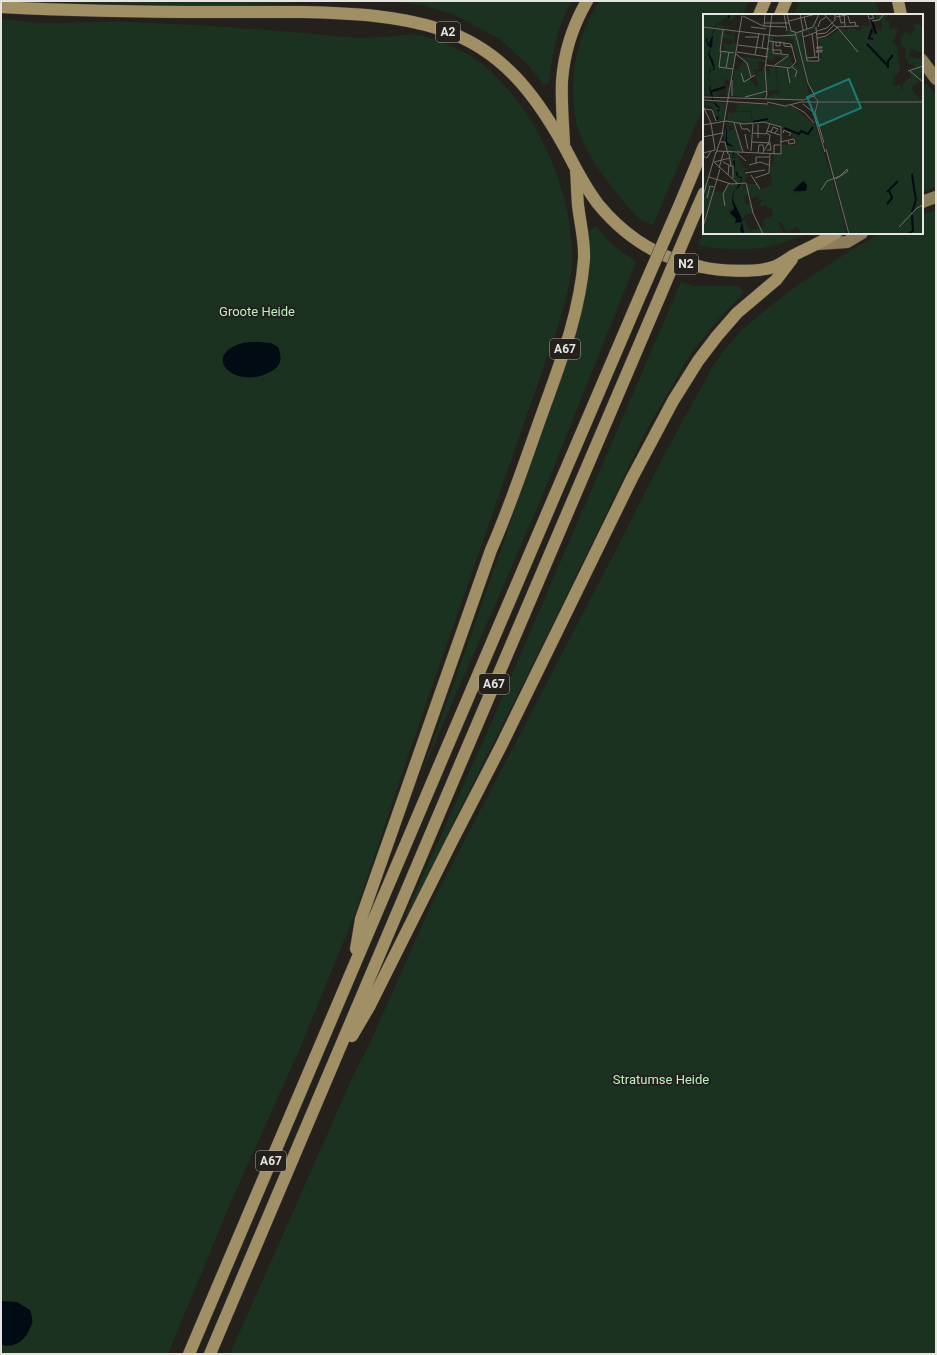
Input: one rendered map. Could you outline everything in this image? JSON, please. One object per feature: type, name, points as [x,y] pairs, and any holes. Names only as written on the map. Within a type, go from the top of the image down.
[{"type":"highway","name":"N2","points":[[587,1],[574,28],[568,45],[564,69],[562,95],[564,146],[597,202],[622,229],[647,247],[675,260],[691,265],[718,270],[753,270],[773,267],[834,234]]},
{"type":"highway","points":[[759,14],[765,1]]},
{"type":"highway","points":[[780,14],[786,1]]},
{"type":"highway","points":[[891,1],[899,9]]},
{"type":"highway","name":"A2","points":[[1,7],[138,11],[335,13],[385,16],[418,22],[459,36],[481,48],[511,70],[544,112],[564,146]]},
{"type":"highway","name":"A67","points":[[189,1354],[703,148]]},
{"type":"highway","name":"A67","points":[[352,970],[361,919],[491,550],[507,514],[572,326],[577,306],[584,258],[583,233],[578,204],[576,168]]},
{"type":"highway","name":"A67","points":[[210,1354],[703,195]]},
{"type":"highway","name":"A67","points":[[330,1073],[370,1007],[451,843],[538,673],[646,452],[673,401],[698,361],[717,336],[737,313],[776,280],[796,254]]},
{"type":"main road","points":[[923,61],[936,79]]},
{"type":"main road","points":[[923,202],[936,197]]},
{"type":"main road","points":[[818,244],[847,242],[860,234]]},
{"type":"green space","points":[[10,1],[319,1],[225,6]]},
{"type":"green space","points":[[397,1],[572,1],[562,20],[556,40],[549,83],[544,85],[528,65],[500,39],[453,14],[425,6]]},
{"type":"green space","points":[[600,1],[749,1],[743,14],[703,14],[703,107],[653,225],[642,220],[636,215],[605,178],[588,151],[581,137],[576,121],[573,86],[575,67],[578,49],[591,15]]},
{"type":"green space","points":[[800,1],[875,1],[880,14],[794,14]]},
{"type":"green space","name":"Groote Heide","points":[[1,19],[41,23],[160,23],[359,38],[416,34],[444,43],[476,59],[501,82],[518,102],[534,126],[547,151],[565,204],[570,230],[572,256],[571,272],[560,320],[409,753],[356,911],[301,1046],[227,1211],[168,1354],[1,1354]]},
{"type":"green space","points":[[926,84],[936,94],[936,187],[923,192],[923,86]]},
{"type":"green space","name":"Stratumse Heide","points":[[936,210],[936,1354],[230,1354],[354,1074],[370,1043],[432,903],[663,457],[714,364],[729,344],[743,329],[769,307],[802,282],[853,249],[880,234],[923,234],[923,215]]},
{"type":"green space","points":[[596,227],[614,246],[636,262],[541,499],[420,777],[572,348],[584,303],[588,280],[590,254],[589,230]]},
{"type":"green space","points":[[703,232],[703,234],[806,234],[767,247],[733,249],[698,245]]},
{"type":"green space","points":[[681,282],[694,286],[738,286],[744,292],[716,322],[689,356],[647,429],[409,915],[406,914],[492,721]]},
{"type":"shaded area","points":[[242,343],[271,343],[278,347],[280,360],[275,369],[259,376],[247,377],[237,375],[229,371],[224,365],[223,358],[227,351]]},
{"type":"shaded area","points":[[1,1301],[17,1302],[30,1310],[32,1316],[31,1326],[25,1337],[15,1344],[6,1346],[1,1345]]}]
